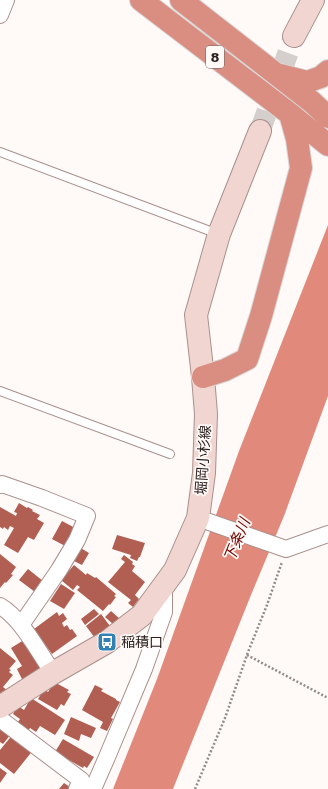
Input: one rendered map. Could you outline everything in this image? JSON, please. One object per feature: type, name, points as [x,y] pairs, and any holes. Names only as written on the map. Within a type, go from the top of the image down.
[{"type":"highway","name":"8","points":[[141,0],[328,144]]},
{"type":"highway","name":"8","points":[[181,0],[328,117]]},
{"type":"highway","points":[[274,73],[307,82],[321,77],[328,71]]},
{"type":"highway","points":[[203,377],[225,370],[247,360],[261,316],[301,168],[297,139],[290,114]]},
{"type":"highway","points":[[301,168],[324,155],[328,155]]},
{"type":"main road","points":[[294,36],[313,0]]},
{"type":"main road","name":"堀岡小杉線","points":[[0,707],[53,673],[107,642],[142,615],[175,570],[198,518],[204,473],[206,414],[196,315],[219,234],[260,131]]},
{"type":"street","points":[[0,15],[6,0]]},
{"type":"street","points":[[0,485],[2,484],[42,498],[87,516],[77,540],[59,570],[21,625]]},
{"type":"street","points":[[198,518],[286,549],[328,534]]},
{"type":"street","points":[[93,789],[144,668],[164,612],[164,585]]},
{"type":"street","points":[[0,606],[21,625],[53,673]]},
{"type":"street","points":[[0,719],[81,780],[77,789]]},
{"type":"lane","points":[[0,152],[219,234]]},
{"type":"lane","points":[[0,391],[170,454]]},
{"type":"path","points":[[194,789],[225,718],[286,549]]},
{"type":"path","points":[[247,655],[328,698]]},
{"type":"water","name":"下条川","points":[[328,225],[328,396],[284,516],[173,789],[113,789],[157,679],[239,451]]},
{"type":"building","points":[[19,503],[40,515],[37,519],[44,523],[34,540],[28,537],[18,553],[4,545],[14,528],[10,526],[8,530],[4,527],[3,529],[0,527],[0,507],[16,516],[17,513],[14,512]]},
{"type":"building","points":[[62,521],[77,529],[67,547],[52,539]]},
{"type":"building","points":[[117,535],[145,543],[137,561],[130,558],[131,555],[112,549]]},
{"type":"building","points":[[79,547],[89,553],[82,565],[72,560]]},
{"type":"building","points":[[0,554],[16,567],[11,574],[13,575],[0,588]]},
{"type":"building","points":[[124,555],[133,562],[132,564],[135,566],[132,571],[145,582],[135,595],[139,599],[133,607],[128,603],[131,600],[108,582],[125,562],[121,559]]},
{"type":"building","points":[[74,565],[86,575],[87,573],[95,578],[96,577],[116,594],[114,596],[116,597],[110,605],[109,604],[103,611],[77,590],[80,587],[77,585],[73,590],[61,580]]},
{"type":"building","points":[[28,569],[43,581],[35,592],[19,580]]},
{"type":"building","points":[[61,584],[75,593],[64,609],[50,601]]},
{"type":"building","points":[[94,609],[99,614],[85,625],[81,619]]},
{"type":"building","points":[[111,611],[120,619],[114,625],[105,617]]},
{"type":"building","points":[[57,612],[59,616],[63,613],[67,619],[62,623],[64,627],[67,625],[77,636],[52,654],[34,629]]},
{"type":"building","points":[[101,614],[110,626],[95,638],[86,626]]},
{"type":"building","points":[[24,640],[42,669],[23,681],[17,669],[22,666],[11,648]]},
{"type":"building","points":[[0,648],[16,661],[9,669],[11,670],[9,672],[13,675],[3,687],[8,691],[0,695]]},
{"type":"building","points":[[56,683],[69,690],[67,692],[71,694],[64,706],[61,704],[57,710],[38,699],[44,689],[48,692],[52,685],[54,686]]},
{"type":"building","points":[[95,685],[103,689],[101,691],[120,702],[111,718],[113,719],[107,731],[100,728],[103,722],[82,710]]},
{"type":"building","points":[[31,698],[65,720],[55,735],[40,726],[36,732],[30,728],[27,733],[16,725],[20,719],[13,714],[18,706],[24,710]]},
{"type":"building","points":[[71,717],[96,728],[91,738],[81,734],[79,741],[64,734]]},
{"type":"building","points":[[2,727],[11,734],[3,744],[0,742],[0,729]]},
{"type":"building","points":[[14,733],[34,749],[14,774],[0,763],[0,750]]},
{"type":"building","points":[[63,739],[94,757],[87,768],[84,766],[83,768],[55,752]]},
{"type":"building","points":[[0,768],[7,773],[0,783]]},
{"type":"building","points":[[64,783],[73,789],[59,789]]},
{"type":"tunnel","points":[[260,131],[294,36]]},
{"type":"place","name":"稲積口","points":[[107,642]]}]
